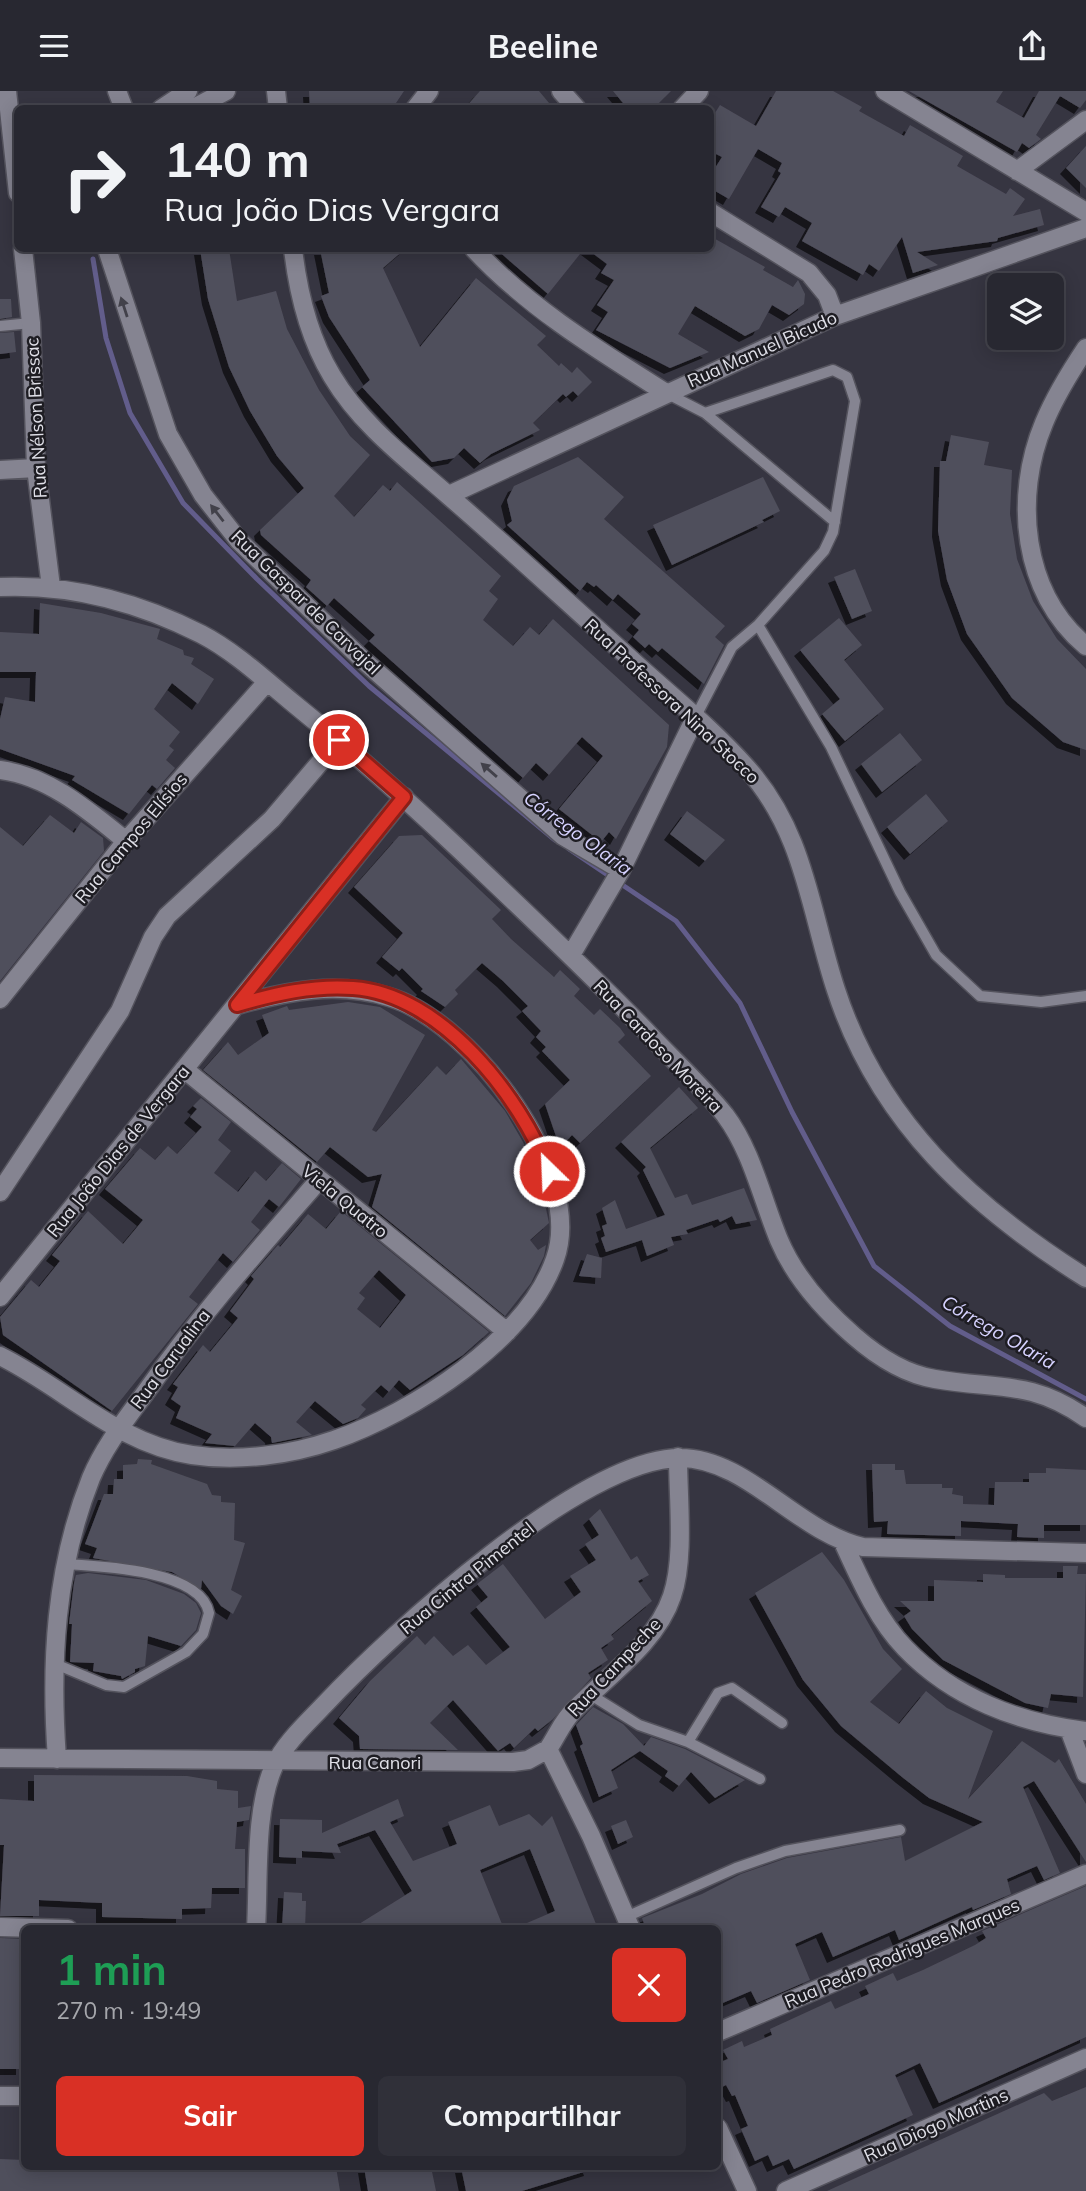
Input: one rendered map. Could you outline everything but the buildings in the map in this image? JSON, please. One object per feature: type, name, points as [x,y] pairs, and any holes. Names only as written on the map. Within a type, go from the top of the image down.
[{"type":"street","points":[[7,91],[14,156]]},
{"type":"street","points":[[167,105],[188,91]]},
{"type":"street","points":[[200,105],[226,91]]},
{"type":"street","points":[[418,105],[429,91]]},
{"type":"street","points":[[561,91],[573,105]]},
{"type":"street","points":[[686,105],[699,91]]},
{"type":"street","points":[[886,91],[1086,212]]},
{"type":"street","points":[[1017,171],[1086,120]]},
{"type":"street","points":[[714,214],[809,273],[827,295],[835,316]]},
{"type":"street","name":"Rua Manuel Bicudo","points":[[449,495],[835,316],[1086,228]]},
{"type":"street","name":"Rua Nélson Brissac","points":[[23,252],[31,323],[36,468],[51,587]]},
{"type":"street","name":"Rua Gaspar de Carvajal","points":[[108,252],[168,433],[203,495],[239,541],[362,659],[564,836],[619,874]]},
{"type":"street","name":"Rua Professora Nina Stocco","points":[[294,252],[306,320],[332,377],[386,444],[449,495],[695,718],[745,766],[787,824],[800,860],[835,988],[859,1052],[875,1081],[933,1155],[990,1212],[1086,1278]]},
{"type":"street","points":[[477,252],[524,295],[578,337],[666,393]]},
{"type":"street","points":[[1086,348],[1060,388],[1043,425],[1031,465],[1026,506],[1030,545],[1038,580],[1058,616],[1086,646]]},
{"type":"street","points":[[0,470],[36,468]]},
{"type":"street","name":"Rua Cardoso Moreira","points":[[0,587],[51,587],[121,601],[163,616],[205,636],[267,682],[404,797],[572,955],[727,1118],[756,1177],[789,1261],[810,1292],[854,1336],[880,1357],[903,1370],[935,1379],[1018,1386],[1044,1394],[1086,1418]]},
{"type":"street","name":"Rua Campos Elísios","points":[[0,999],[126,841],[267,682]]},
{"type":"street","points":[[572,955],[619,874],[695,718]]},
{"type":"street","points":[[0,1192],[114,1021],[166,916],[272,819],[339,740]]},
{"type":"street","points":[[0,770],[40,780],[68,797],[126,841]]},
{"type":"street","name":"Rua João Dias de Vergara","points":[[1,1293],[404,797]]},
{"type":"street","points":[[0,1356],[118,1430],[193,1455],[243,1457],[334,1440],[384,1418],[476,1359],[507,1332],[539,1291],[556,1258],[560,1225],[556,1190],[541,1153],[497,1078],[464,1043],[393,997],[355,988],[310,989],[237,1005]]},
{"type":"street","name":"Viela Quatro","points":[[184,1069],[507,1332]]},
{"type":"street","name":"Rua Carualina","points":[[57,1759],[53,1663],[65,1564],[92,1476],[118,1430],[202,1316],[319,1180]]},
{"type":"street","name":"Rua Cintra Pimentel","points":[[276,1762],[348,1680],[409,1622],[509,1541],[613,1477],[636,1466],[678,1457],[698,1459],[723,1467],[843,1542],[886,1548],[1086,1553]]},
{"type":"street","name":"Rua Campeche","points":[[548,1749],[565,1720],[640,1644],[662,1617],[671,1598],[676,1580],[678,1457]]},
{"type":"street","points":[[843,1542],[883,1620],[905,1648],[937,1676],[1001,1711],[1077,1730],[1086,1774]]},
{"type":"street","points":[[548,1749],[628,1923]]},
{"type":"street","name":"Rua Canori","points":[[0,1758],[513,1762],[528,1761],[548,1749]]},
{"type":"street","points":[[256,1925],[263,1811],[276,1762]]},
{"type":"street","name":"Rua Pedro Rodrigues Marques","points":[[721,2031],[1086,1874]]},
{"type":"street","points":[[0,1927],[21,1928]]},
{"type":"street","name":"Rua Diogo Martins","points":[[786,2191],[1086,2058]]},
{"type":"street","points":[[0,2096],[21,2096]]},
{"type":"street","points":[[721,2135],[747,2191]]},
{"type":"lane","points":[[0,326],[31,323]]},
{"type":"lane","points":[[695,718],[732,647],[758,625],[824,551],[835,522],[855,401],[847,377],[833,370],[705,413]]},
{"type":"lane","points":[[666,393],[705,413],[835,522]]},
{"type":"lane","points":[[758,625],[831,747],[900,892],[936,955],[980,996],[1041,1002],[1086,996]]},
{"type":"lane","points":[[53,1663],[107,1685],[124,1687],[187,1652],[203,1635],[209,1613],[199,1593],[175,1581],[128,1570],[65,1564]]},
{"type":"lane","points":[[688,1742],[718,1693],[724,1689],[732,1688],[782,1723]]},
{"type":"lane","points":[[591,1695],[639,1725],[688,1742],[760,1779]]},
{"type":"lane","points":[[628,1923],[736,1868],[785,1851],[900,1830]]},
{"type":"waterway","name":"Córrego Olaria","points":[[93,259],[106,338],[130,413],[183,503],[257,579],[369,686],[555,840]]},
{"type":"waterway","name":"Córrego Olaria","points":[[569,849],[676,921],[740,1003],[792,1112],[874,1266],[950,1326],[1086,1399]]},
{"type":"route","points":[[339,740],[404,797],[237,1005],[276,994],[310,989],[355,988],[393,997],[464,1043],[497,1078],[521,1115],[549,1171]]}]
